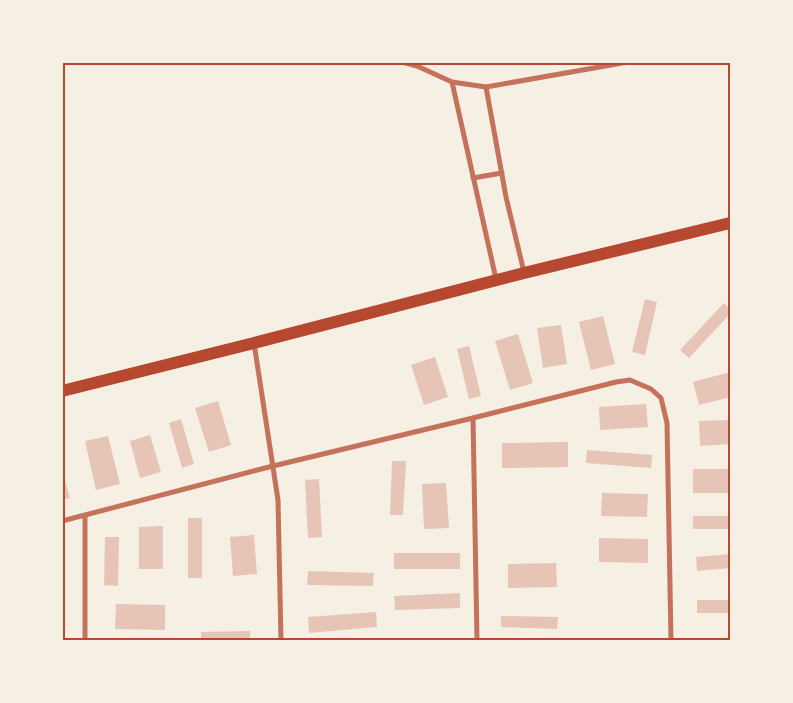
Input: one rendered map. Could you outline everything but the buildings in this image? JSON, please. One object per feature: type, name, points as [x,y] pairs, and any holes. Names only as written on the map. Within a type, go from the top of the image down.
[{"type":"main road","points":[[62,391],[496,280],[730,223]]},
{"type":"street","points":[[402,62],[417,66],[452,82],[486,87],[628,62]]},
{"type":"street","points":[[452,82],[496,280]]},
{"type":"street","points":[[486,87],[502,173],[524,273]]},
{"type":"street","points":[[473,178],[502,173]]},
{"type":"street","points":[[254,343],[278,500],[281,640]]},
{"type":"street","points":[[62,521],[273,466],[630,380],[651,388],[661,398],[667,423],[671,640]]},
{"type":"street","points":[[473,418],[477,640]]},
{"type":"street","points":[[85,516],[85,640]]}]
